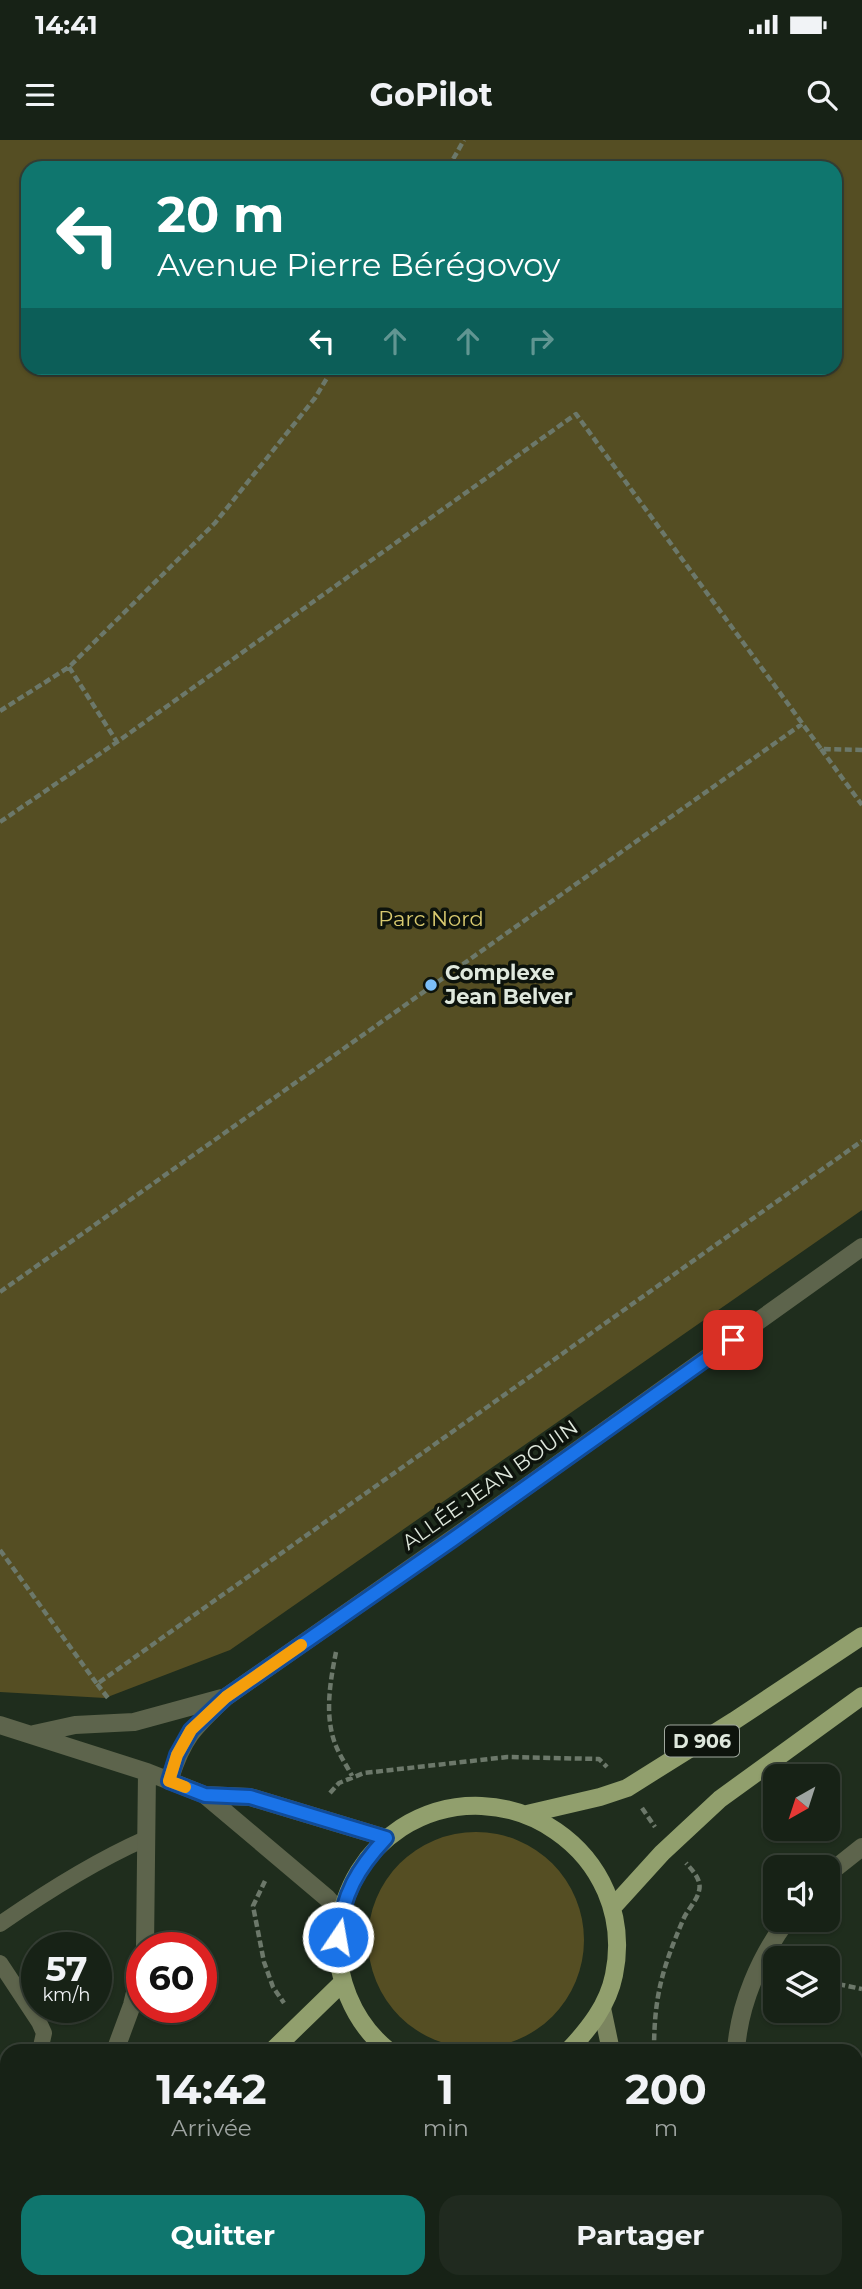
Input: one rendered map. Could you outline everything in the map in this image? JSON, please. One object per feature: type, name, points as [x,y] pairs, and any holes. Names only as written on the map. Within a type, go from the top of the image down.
[{"type":"main road","name":"D 906","points":[[527,1814],[626,1788],[734,1721],[862,1636]]},
{"type":"main road","name":"D 906","points":[[612,1908],[670,1845],[720,1799],[862,1696]]},
{"type":"main road","points":[[380,2044],[357,2015],[343,1982],[338,1948],[341,1914],[350,1886],[366,1860],[386,1838],[418,1818],[454,1807],[491,1805],[527,1814],[551,1826],[580,1852],[603,1884],[612,1908],[617,1942],[614,1975],[602,2008],[587,2032],[575,2044]]},
{"type":"main road","points":[[279,2044],[343,1982]]},
{"type":"main road","points":[[602,2008],[610,2044]]},
{"type":"street","name":"ALLÉE JEAN BOUIN","points":[[169,1781],[177,1755],[191,1730],[226,1697],[862,1247]]},
{"type":"street","points":[[34,1734],[75,1725],[134,1722],[226,1697]]},
{"type":"street","points":[[0,1725],[147,1772],[205,1795],[250,1797],[386,1838]]},
{"type":"street","points":[[145,1932],[147,1772]]},
{"type":"street","points":[[205,1795],[327,1898],[341,1914]]},
{"type":"street","points":[[840,1864],[862,1847]]},
{"type":"street","points":[[736,2044],[749,1990],[769,1945],[778,1932]]},
{"type":"street","points":[[118,2044],[126,2022]]},
{"type":"lane","points":[[0,1924],[70,1878],[111,1854],[145,1839]]},
{"type":"lane","points":[[0,1963],[44,2033],[42,2044]]},
{"type":"path","points":[[452,161],[464,140]]},
{"type":"path","points":[[0,711],[69,667],[215,523],[315,398],[329,375]]},
{"type":"path","points":[[0,822],[117,742],[576,414],[862,804]]},
{"type":"path","points":[[69,667],[117,742]]},
{"type":"path","points":[[0,1292],[802,724]]},
{"type":"path","points":[[821,750],[862,750]]},
{"type":"path","points":[[0,1550],[97,1684],[862,1141]]},
{"type":"path","points":[[344,1616],[330,1681],[329,1709],[335,1744],[352,1776]]},
{"type":"path","points":[[325,1800],[339,1783],[352,1776],[507,1757],[599,1759],[626,1788],[695,1873],[699,1882],[699,1892],[684,1917],[660,1978],[654,2014],[654,2044]]},
{"type":"path","points":[[267,1877],[253,1906],[264,1962],[273,1987],[286,2006]]},
{"type":"path","points":[[840,1984],[862,1989]]},
{"type":"green space","name":"Parc Nord","points":[[0,140],[862,140],[862,1210],[230,1650],[105,1698],[0,1692]]},
{"type":"green space","points":[[455,1834],[497,1834],[536,1850],[566,1880],[582,1919],[582,1961],[566,2000],[536,2030],[504,2044],[448,2044],[416,2030],[386,2000],[370,1961],[370,1919],[386,1880],[416,1850]]},
{"type":"slow traffic","points":[[185,1787],[169,1781],[177,1755],[191,1730],[226,1697],[301,1645]]},
{"type":"place","name":"Complexe Jean Belver","points":[[431,985]]},
{"type":"route","points":[[338,1937],[341,1914],[350,1886],[366,1860],[386,1838],[250,1797],[205,1795],[169,1781],[177,1755],[191,1730],[226,1697],[733,1340]]}]
